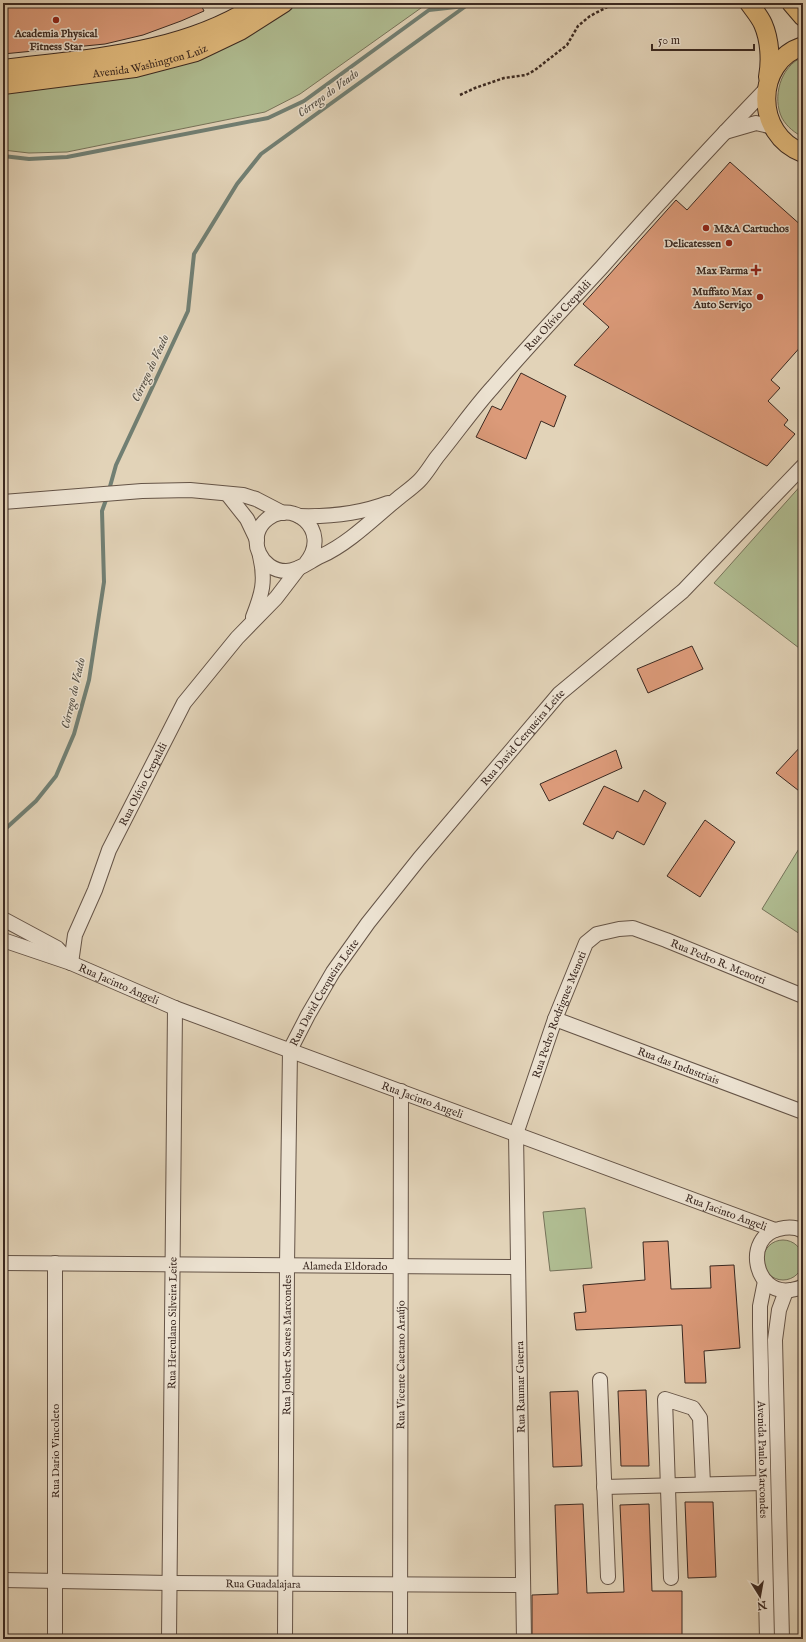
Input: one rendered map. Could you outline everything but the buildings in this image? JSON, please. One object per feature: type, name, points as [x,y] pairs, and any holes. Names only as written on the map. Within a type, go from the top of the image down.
[{"type":"main road","name":"Avenida Washington Luiz","points":[[113,63],[133,52],[196,35],[241,16],[260,3]]},
{"type":"main road","name":"Avenida Washington Luiz","points":[[3,69],[87,66],[113,63],[135,68],[196,52],[240,31],[284,3]]},
{"type":"main road","points":[[749,3],[763,24],[768,44],[770,64],[766,97],[767,113],[772,127],[785,142],[803,153]]},
{"type":"main road","points":[[791,3],[803,17]]},
{"type":"main road","points":[[768,85],[778,62],[795,48],[803,46]]},
{"type":"main road","name":"Avenida Washington Luiz","points":[[3,85],[87,66]]},
{"type":"street","name":"Rua Olívio Crepaldi","points":[[71,963],[75,935],[109,850],[184,703],[211,668],[250,623],[276,598],[303,566],[329,552],[374,519],[419,481],[491,389],[768,85]]},
{"type":"street","points":[[723,133],[756,123],[772,127]]},
{"type":"street","name":"Rua David Cerqueira Leite","points":[[290,1050],[333,972],[368,923],[418,859],[559,694],[683,591],[803,466]]},
{"type":"street","points":[[3,502],[142,491],[190,490],[228,495],[243,495],[256,498],[283,513]]},
{"type":"street","points":[[228,495],[247,519],[257,540]]},
{"type":"street","name":"Rua Olívio Crepaldi","points":[[299,516],[318,517],[353,513],[369,510],[396,500]]},
{"type":"street","points":[[283,513],[299,516],[310,524],[315,540],[313,553],[303,566],[292,571],[276,569],[268,566],[260,556],[257,545],[260,529],[264,522],[271,517],[283,513]]},
{"type":"street","name":"Rua Olívio Crepaldi","points":[[250,623],[259,603],[264,585],[260,556]]},
{"type":"street","name":"Rua Jacinto Angeli","points":[[3,919],[57,948],[71,963]]},
{"type":"street","name":"Rua Pedro R. Menotti","points":[[633,928],[803,996]]},
{"type":"street","name":"Rua Pedro Rodrigues Menoti","points":[[516,1134],[555,1019],[586,943],[598,934],[619,929],[633,928]]},
{"type":"street","name":"Rua Jacinto Angeli","points":[[3,940],[71,963],[175,1008],[775,1230]]},
{"type":"street","name":"Rua Herculano Silveira Leite","points":[[169,1639],[175,1008]]},
{"type":"street","name":"Rua das Industriais","points":[[555,1019],[803,1112]]},
{"type":"street","name":"Rua Joubert Soares Marcondes","points":[[285,1639],[290,1050]]},
{"type":"street","name":"Rua Vicente Caetano Araújo","points":[[400,1639],[401,1091]]},
{"type":"street","name":"Rua Raumar Guerra","points":[[516,1134],[524,1639]]},
{"type":"street","points":[[803,1231],[787,1227],[775,1230],[765,1237],[758,1248],[756,1260],[759,1272],[765,1281],[776,1289],[786,1291],[803,1286]]},
{"type":"street","name":"Alameda Eldorado","points":[[3,1263],[518,1267]]},
{"type":"street","name":"Rua Dario Vincoleto","points":[[55,1263],[55,1639]]},
{"type":"street","name":"Avenida Paulo Marcondes","points":[[765,1281],[760,1306],[760,1326],[767,1639]]},
{"type":"street","name":"Avenida Paulo Marcondes","points":[[782,1639],[775,1340],[779,1310],[786,1291]]},
{"type":"street","points":[[600,1380],[608,1577]]},
{"type":"street","points":[[671,1578],[666,1399],[693,1408],[700,1418],[703,1484]]},
{"type":"street","points":[[604,1487],[668,1484],[763,1483]]},
{"type":"street","name":"Rua Guadalajara","points":[[3,1580],[523,1586]]},
{"type":"street","points":[[766,1584],[781,1584]]},
{"type":"path","points":[[460,95],[504,78],[526,75],[535,70],[567,45],[578,26],[590,16],[615,3]]},
{"type":"green space","points":[[295,3],[428,3],[300,94],[265,112],[67,152],[29,153],[3,150],[3,92],[249,35]]},
{"type":"green space","points":[[803,57],[803,137],[791,129],[782,118],[779,110],[778,92],[780,83],[789,68],[795,61]]},
{"type":"green space","points":[[803,483],[803,651],[714,583]]},
{"type":"green space","points":[[800,847],[803,849],[803,936],[762,909]]},
{"type":"green space","points":[[585,1208],[592,1268],[550,1271],[543,1212]]},
{"type":"green space","points":[[787,1240],[794,1243],[800,1249],[803,1260],[802,1268],[794,1277],[787,1280],[779,1280],[772,1277],[764,1268],[763,1256],[766,1249],[775,1241]]},
{"type":"waterway","name":"Córrego do Veado","points":[[109,490],[116,465],[188,311],[194,254],[237,184],[261,154],[470,3]]},
{"type":"waterway","name":"Córrego do Veado","points":[[3,156],[29,159],[67,157],[268,118],[304,101],[429,10],[465,6]]},
{"type":"waterway","name":"Córrego do Veado","points":[[3,831],[36,801],[56,776],[74,734],[89,680],[104,582],[102,511],[107,497]]},
{"type":"place","name":"Academia Physical Fitness Star","points":[[56,20]]},
{"type":"place","name":"M&A Cartuchos","points":[[706,228]]},
{"type":"place","name":"Delicatessen","points":[[729,243]]},
{"type":"place","name":"Max Farma","points":[[756,270]]},
{"type":"place","name":"Muffato Max Auto Serviço","points":[[760,297]]}]
